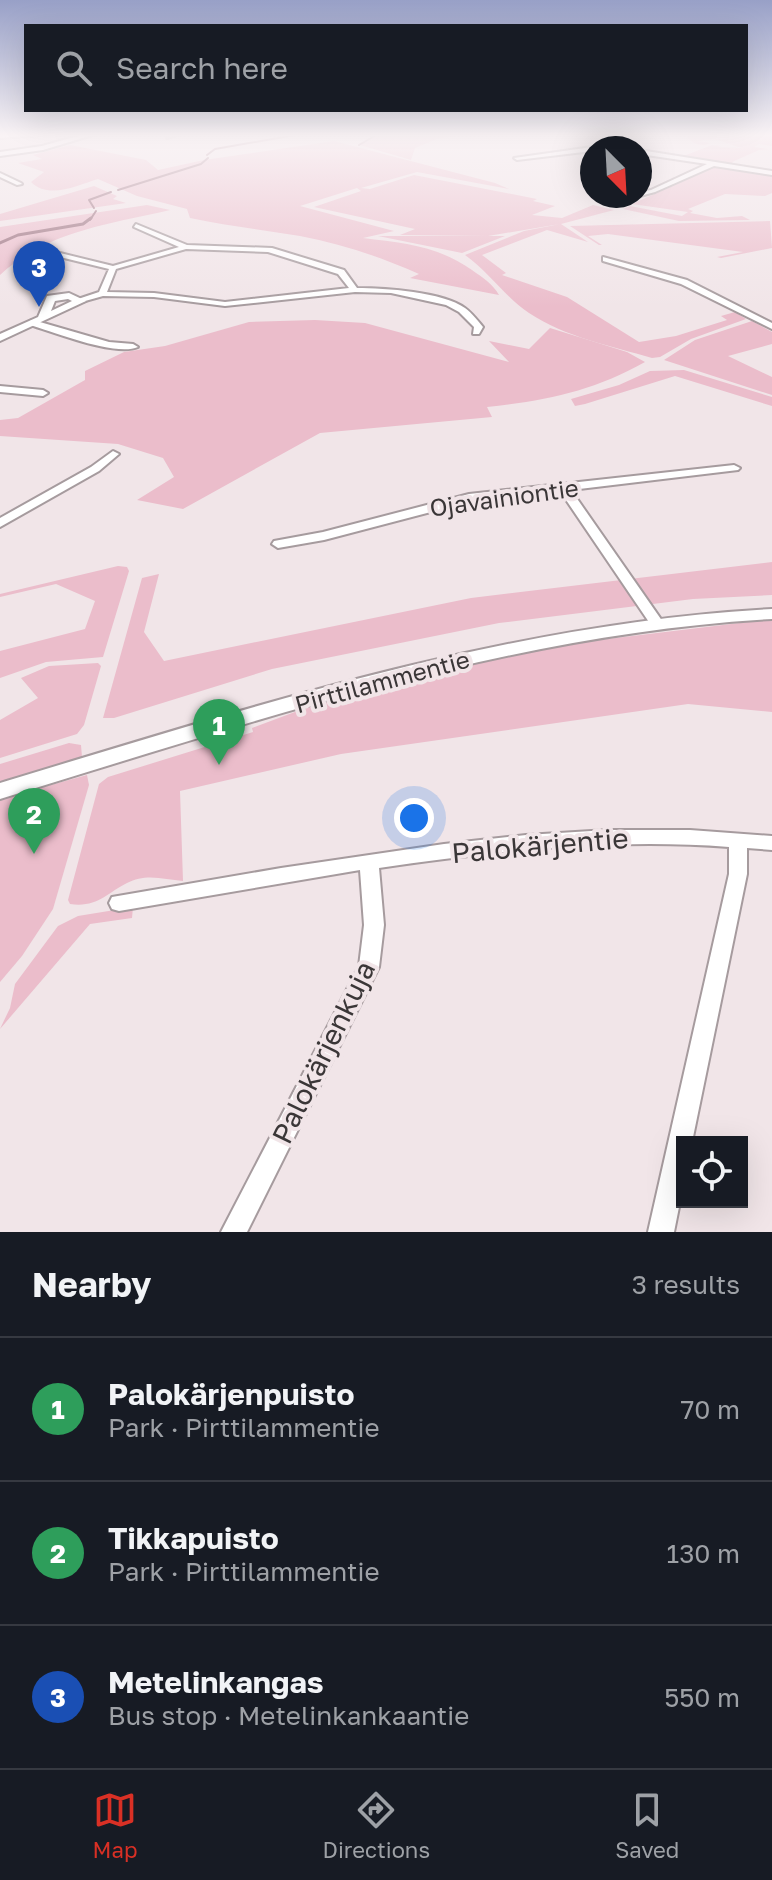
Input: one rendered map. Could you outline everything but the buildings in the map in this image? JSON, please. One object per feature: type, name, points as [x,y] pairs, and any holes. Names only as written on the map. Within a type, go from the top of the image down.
[{"type":"street","points":[[136,226],[186,247]]},
{"type":"street","points":[[59,254],[113,268],[186,247],[283,252],[341,272],[355,290]]},
{"type":"street","points":[[606,259],[684,282],[772,326]]},
{"type":"street","points":[[102,294],[113,268]]},
{"type":"street","points":[[0,338],[102,294],[154,295],[225,304],[355,290],[391,291],[449,303],[462,310],[479,327],[476,332]]},
{"type":"street","points":[[38,320],[108,345],[133,347]]},
{"type":"street","points":[[0,389],[43,393]]},
{"type":"street","points":[[0,523],[95,469],[113,454]]},
{"type":"street","name":"Ojavainiontie","points":[[278,544],[324,536],[453,501],[734,468]]},
{"type":"street","points":[[564,488],[658,625]]},
{"type":"street","name":"Pirttilammentie","points":[[0,791],[365,684],[471,657],[658,625],[772,614]]},
{"type":"street","name":"Palokärjentie","points":[[119,903],[504,844],[614,836],[772,843]]},
{"type":"street","points":[[661,1232],[738,874],[738,840]]},
{"type":"street","name":"Palokärjenkuja","points":[[234,1232],[369,967],[374,925],[369,864]]},
{"type":"shaded area","points":[[76,191],[107,191],[117,196],[113,199],[126,203],[0,221],[0,214]]},
{"type":"shaded area","points":[[127,191],[346,191],[300,206],[394,231],[363,238],[407,244],[446,256],[484,278],[499,295],[410,278],[419,274],[331,243],[190,218],[187,209]]},
{"type":"shaded area","points":[[360,191],[499,191],[555,206],[532,215],[562,218],[586,208],[614,210],[561,224],[588,242],[547,230],[482,255],[506,273],[502,275],[567,297],[639,342],[676,336],[727,320],[721,316],[735,312],[746,319],[691,339],[660,357],[652,358],[589,340],[543,321],[520,307],[465,255],[524,231],[560,224],[488,236],[400,235],[415,229],[314,207]]},
{"type":"shaded area","points":[[660,191],[772,191],[765,196],[725,194],[688,209],[693,211],[690,213],[717,218],[742,216],[750,220],[679,221],[623,209],[640,208],[682,216],[688,212],[652,207],[652,195]]},
{"type":"shaded area","points":[[147,205],[170,210],[102,225],[59,239],[18,260],[0,275],[0,227]]},
{"type":"shaded area","points":[[770,221],[772,248],[721,258],[717,257],[743,252],[608,234],[588,236],[602,245],[599,245],[570,226]]},
{"type":"shaded area","points":[[378,236],[505,236],[462,253]]},
{"type":"shaded area","points":[[315,320],[365,323],[509,362],[489,341],[529,349],[550,328],[627,352],[645,362],[569,393],[487,407],[492,417],[320,433],[183,509],[137,500],[174,477],[163,458],[118,444],[0,436],[0,420],[18,418],[85,380],[85,371],[124,352],[165,346],[249,322]]},
{"type":"shaded area","points":[[752,321],[772,332],[772,344],[728,356],[772,377],[772,395],[664,360],[695,340]]},
{"type":"shaded area","points":[[684,370],[772,397],[772,406],[675,376],[585,404],[575,406],[571,399],[619,385],[650,371]]},
{"type":"shaded area","points":[[772,562],[772,595],[693,599],[499,623],[272,669],[114,718],[103,718],[142,578],[159,574],[144,632],[164,661],[471,598]]},
{"type":"shaded area","points":[[118,566],[127,567],[129,571],[103,657],[46,662],[0,678],[0,651],[85,629],[95,601],[56,584],[0,597],[0,594]]},
{"type":"shaded area","points":[[772,619],[772,712],[688,704],[341,754],[180,791],[183,881],[141,878],[95,902],[79,905],[70,904],[68,900],[99,784],[108,777],[253,732],[252,728],[327,700],[473,663],[558,645]]},
{"type":"shaded area","points":[[98,663],[101,666],[84,725],[77,734],[0,758],[0,720],[38,698],[21,678],[49,666]]},
{"type":"shaded area","points":[[69,743],[81,745],[82,757],[0,784],[0,764]]},
{"type":"shaded area","points":[[87,775],[89,785],[53,909],[22,956],[0,982],[0,799]]},
{"type":"shaded area","points":[[133,907],[132,918],[90,924],[0,1029],[10,1008],[15,984],[58,926],[78,916]]},
{"type":"waterway","points":[[94,208],[89,200],[111,192]]},
{"type":"waterway","points":[[90,220],[96,211]]},
{"type":"waterway","points":[[0,243],[18,235],[83,224],[91,218]]},
{"type":"place","name":"Metelinkangas","points":[[39,307]]},
{"type":"place","name":"Palokärjenpuisto","points":[[219,765]]},
{"type":"place","name":"Tikkapuisto","points":[[34,854]]}]
